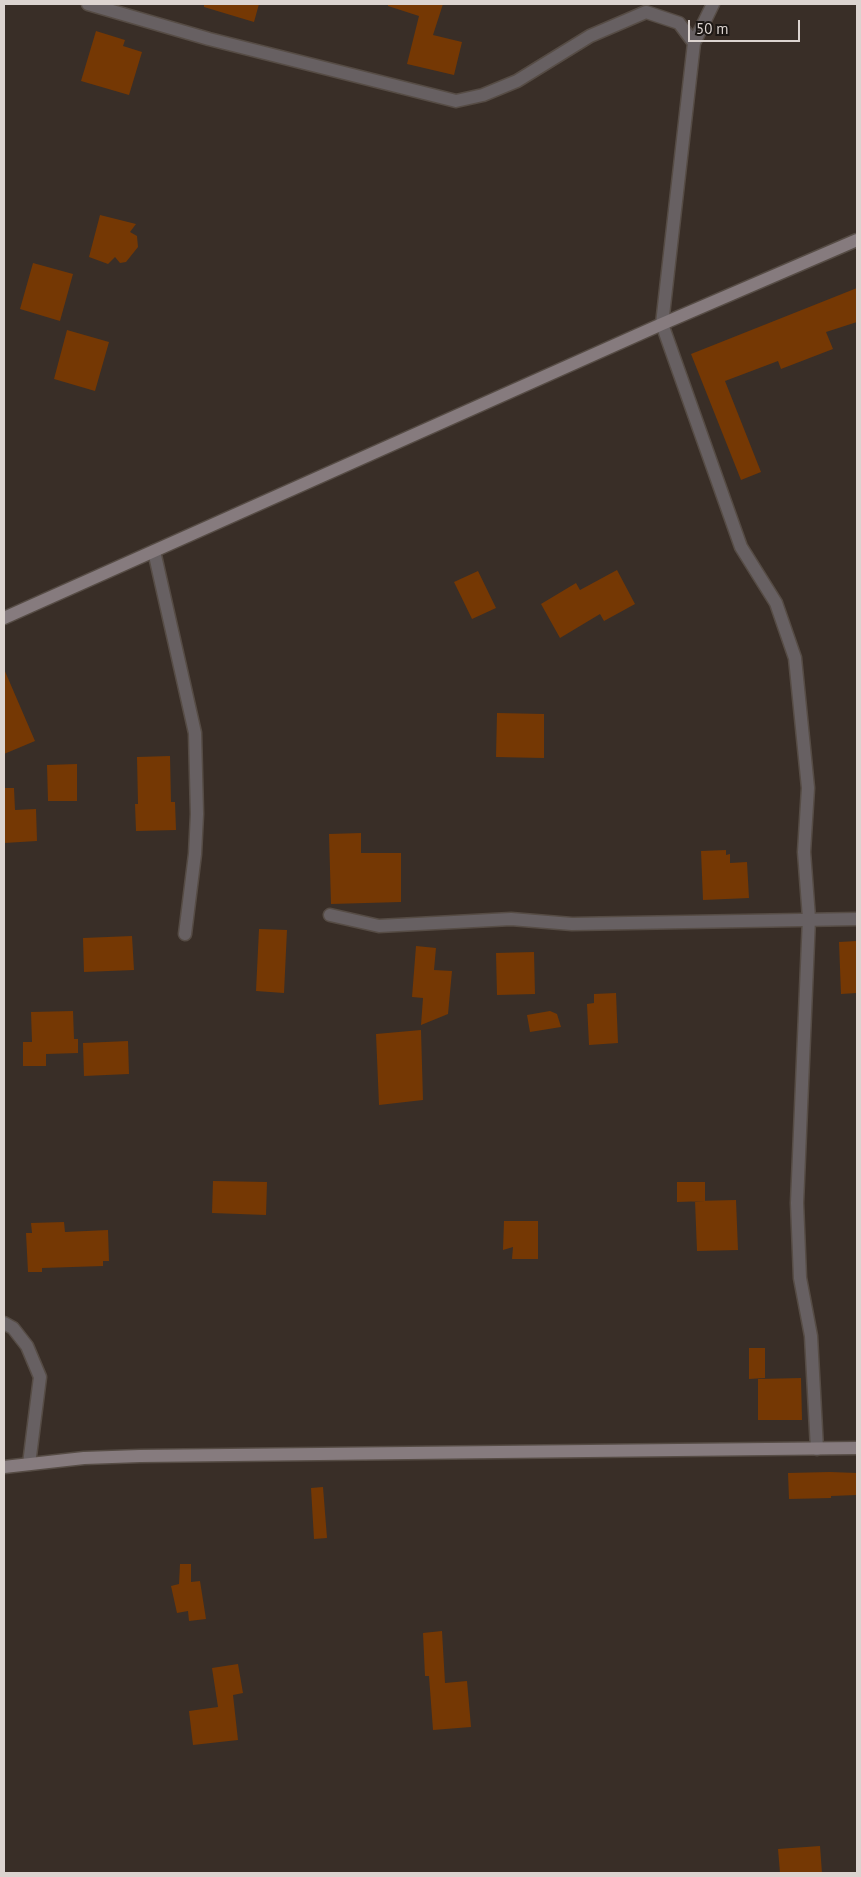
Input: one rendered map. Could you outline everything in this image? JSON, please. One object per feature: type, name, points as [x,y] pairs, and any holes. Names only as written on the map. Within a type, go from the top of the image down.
[{"type":"main road","points":[[4,618],[662,324],[857,240]]},
{"type":"main road","points":[[4,1467],[84,1458],[149,1456],[857,1448]]},
{"type":"street","points":[[88,4],[209,39],[456,101],[483,95],[517,81],[590,36],[641,8],[680,23],[694,43]]},
{"type":"street","points":[[713,4],[694,43],[662,324],[741,547],[776,602],[795,658],[808,788],[804,852],[809,918],[797,1204],[800,1278],[811,1336],[817,1449]]},
{"type":"street","points":[[154,551],[195,733],[197,814],[195,854],[185,934]]},
{"type":"street","points":[[330,915],[379,926],[511,919],[572,924],[809,918],[857,919]]},
{"type":"street","points":[[4,1323],[13,1328],[28,1346],[40,1377],[28,1464]]},
{"type":"building","points":[[204,4],[259,4],[254,22],[204,7]]},
{"type":"building","points":[[388,4],[443,4],[433,35],[462,42],[454,75],[407,64],[419,16],[388,6]]},
{"type":"building","points":[[96,31],[125,40],[123,46],[142,52],[129,95],[81,81]]},
{"type":"building","points":[[100,215],[136,224],[130,232],[137,236],[138,247],[126,262],[120,263],[115,257],[108,264],[89,257]]},
{"type":"building","points":[[33,263],[73,274],[60,321],[20,309]]},
{"type":"building","points":[[857,288],[857,322],[826,332],[833,349],[781,369],[778,361],[725,381],[761,472],[741,480],[691,354]]},
{"type":"building","points":[[67,330],[109,342],[95,391],[54,379]]},
{"type":"building","points":[[617,570],[635,604],[604,621],[600,614],[560,638],[541,604],[576,583],[580,590]]},
{"type":"building","points":[[478,571],[496,608],[472,619],[454,582]]},
{"type":"building","points":[[4,669],[35,741],[4,754]]},
{"type":"building","points":[[497,713],[544,714],[544,758],[496,757]]},
{"type":"building","points":[[170,756],[171,802],[175,802],[176,830],[136,831],[135,804],[138,804],[137,757]]},
{"type":"building","points":[[77,764],[77,801],[48,801],[47,765]]},
{"type":"building","points":[[4,788],[14,788],[15,810],[36,809],[37,841],[4,843]]},
{"type":"building","points":[[361,833],[361,853],[401,853],[401,902],[331,904],[329,834]]},
{"type":"building","points":[[726,850],[726,855],[730,854],[730,863],[747,862],[749,898],[703,900],[701,851]]},
{"type":"building","points":[[259,929],[287,930],[284,993],[256,991]]},
{"type":"building","points":[[132,936],[134,970],[84,972],[83,938]]},
{"type":"building","points":[[857,941],[857,993],[841,994],[839,942]]},
{"type":"building","points":[[416,946],[436,948],[434,970],[452,971],[448,1014],[421,1025],[423,998],[412,997]]},
{"type":"building","points":[[534,952],[535,994],[497,995],[496,953]]},
{"type":"building","points":[[616,993],[618,1043],[589,1045],[587,1004],[594,1003],[594,994]]},
{"type":"building","points":[[73,1011],[74,1039],[78,1039],[78,1053],[46,1054],[46,1066],[23,1066],[23,1042],[32,1042],[31,1012]]},
{"type":"building","points":[[550,1011],[557,1014],[561,1027],[530,1032],[527,1015]]},
{"type":"building","points":[[421,1030],[423,1100],[379,1105],[376,1034]]},
{"type":"building","points":[[128,1041],[129,1074],[84,1076],[83,1043]]},
{"type":"building","points":[[213,1181],[267,1182],[266,1215],[212,1213]]},
{"type":"building","points":[[677,1182],[705,1182],[705,1201],[677,1202]]},
{"type":"building","points":[[736,1200],[738,1250],[697,1251],[695,1201]]},
{"type":"building","points":[[504,1221],[538,1221],[538,1259],[512,1259],[513,1247],[503,1250]]},
{"type":"building","points":[[64,1222],[65,1232],[108,1230],[109,1261],[103,1261],[103,1266],[42,1268],[42,1272],[28,1272],[26,1233],[32,1233],[31,1223]]},
{"type":"building","points":[[749,1348],[765,1348],[765,1378],[749,1379]]},
{"type":"building","points":[[801,1378],[802,1420],[758,1420],[758,1379]]},
{"type":"building","points":[[788,1473],[857,1473],[857,1495],[789,1499]]},
{"type":"building","points":[[323,1487],[327,1538],[314,1539],[311,1488]]},
{"type":"building","points":[[180,1564],[191,1564],[191,1582],[200,1581],[206,1619],[189,1621],[188,1611],[177,1613],[171,1586],[179,1584]]},
{"type":"building","points":[[442,1631],[445,1683],[467,1681],[471,1727],[433,1730],[429,1676],[425,1676],[423,1633]]},
{"type":"building","points":[[238,1664],[243,1693],[233,1695],[238,1740],[193,1745],[189,1711],[218,1707],[212,1668]]},
{"type":"building","points":[[820,1846],[822,1873],[780,1873],[778,1849]]}]
